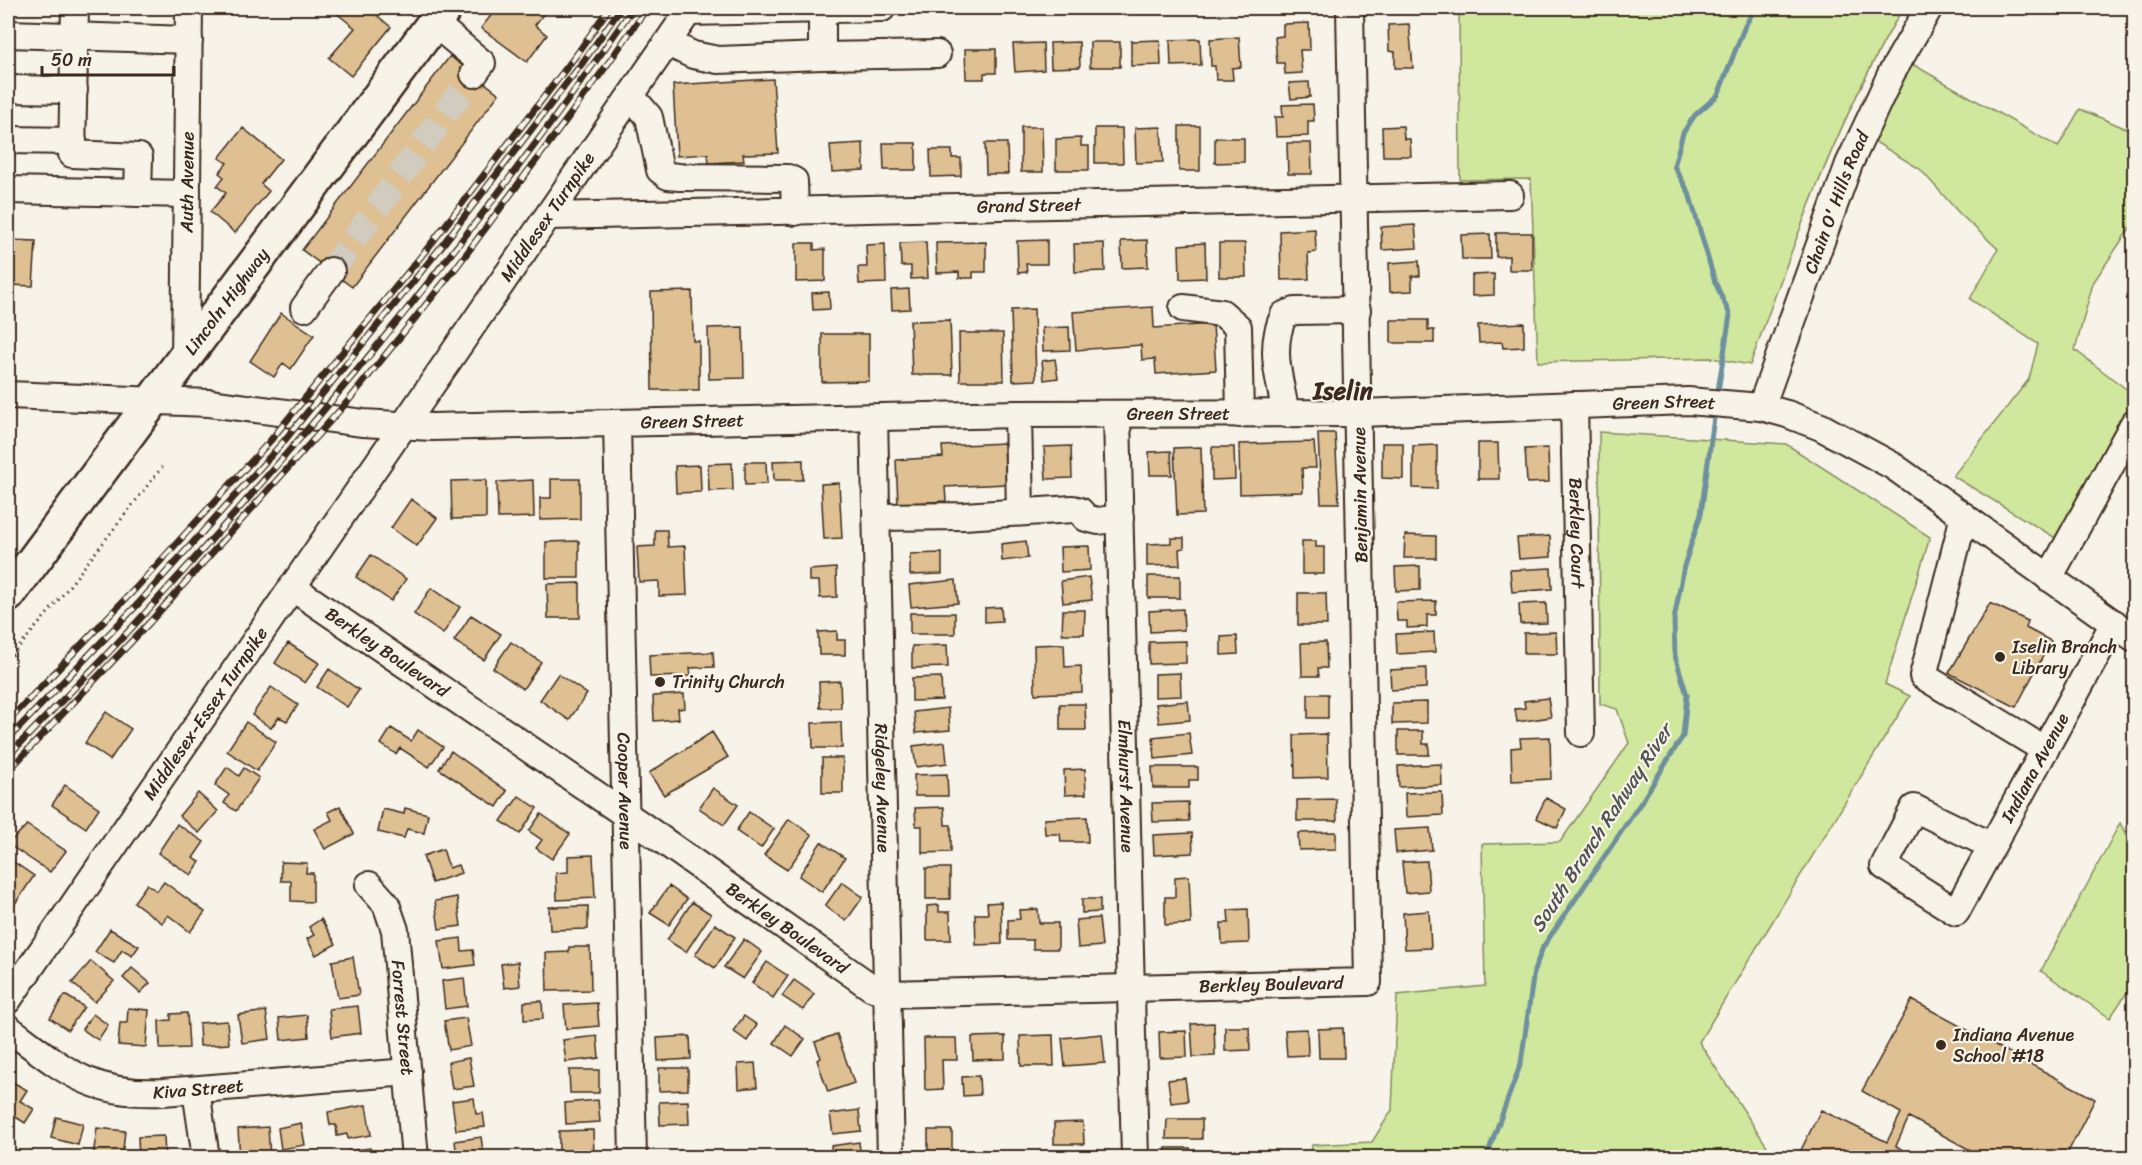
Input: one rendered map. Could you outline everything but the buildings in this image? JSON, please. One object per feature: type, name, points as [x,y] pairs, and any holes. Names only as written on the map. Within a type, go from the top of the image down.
[{"type":"main road","name":"Lincoln Highway","points":[[8,595],[439,15]]},
{"type":"street","points":[[70,191],[75,8]]},
{"type":"street","name":"Auth Avenue","points":[[185,358],[189,8]]},
{"type":"street","points":[[689,10],[882,8]]},
{"type":"street","name":"Benjamin Avenue","points":[[1350,8],[1368,982]]},
{"type":"street","name":"Chain O' Hills Road","points":[[1761,407],[1849,165],[1891,74],[1929,8]]},
{"type":"street","points":[[822,9],[822,56]]},
{"type":"street","name":"Middlesex Turnpike","points":[[402,426],[689,10]]},
{"type":"street","points":[[439,15],[482,63],[474,74]]},
{"type":"street","points":[[8,34],[189,40]]},
{"type":"street","points":[[668,43],[693,55],[717,60],[937,54]]},
{"type":"street","points":[[8,89],[74,90]]},
{"type":"street","points":[[631,96],[647,112],[660,170],[664,174],[679,177],[788,178],[794,181],[795,212]]},
{"type":"street","points":[[8,140],[140,157],[138,193]]},
{"type":"street","points":[[8,190],[187,194]]},
{"type":"street","name":"Grand Street","points":[[549,216],[1510,195]]},
{"type":"street","points":[[304,308],[331,271]]},
{"type":"street","points":[[1184,308],[1222,313],[1238,327],[1240,414]]},
{"type":"street","points":[[1286,414],[1276,369],[1276,341],[1284,315],[1295,311],[1356,310]]},
{"type":"street","name":"Green Street","points":[[8,395],[209,403],[402,426],[1018,414],[1117,416],[1359,413],[1688,401],[1736,404],[1761,407],[1787,414],[1821,427],[1893,466],[2134,638]]},
{"type":"street","name":"Berkley Court","points":[[1574,405],[1582,659],[1581,733]]},
{"type":"street","points":[[1018,414],[1020,512]]},
{"type":"street","name":"Elmhurst Avenue","points":[[1117,416],[1134,1158]]},
{"type":"street","name":"Ridgeley Avenue","points":[[874,418],[891,1158]]},
{"type":"street","name":"Cooper Avenue","points":[[617,423],[633,1158]]},
{"type":"street","points":[[2049,578],[2134,423]]},
{"type":"street","name":"Middlesex-Essex Turnpike","points":[[8,1000],[293,588],[402,426]]},
{"type":"street","points":[[876,517],[964,516],[1073,509],[1086,518],[1098,521],[1120,518]]},
{"type":"street","points":[[1964,516],[1923,676],[2045,750]]},
{"type":"street","name":"Berkley Boulevard","points":[[293,588],[626,815],[872,987],[887,994],[1368,982]]},
{"type":"street","name":"Indiana Avenue","points":[[1992,846],[1914,808],[1884,866],[1956,912],[2114,623]]},
{"type":"street","name":"Forrest Street","points":[[369,885],[386,904],[395,930],[415,1158]]},
{"type":"street","name":"Kiva Street","points":[[8,1028],[79,1079],[101,1088],[137,1093],[408,1072]]},
{"type":"street","points":[[196,1090],[206,1158]]},
{"type":"path","points":[[8,660],[60,599],[162,466]]},
{"type":"green space","points":[[1459,8],[1903,8],[1879,50],[1837,138],[1800,228],[1750,365],[1712,358],[1538,362],[1531,179],[1460,180]]},
{"type":"green space","points":[[1912,64],[2058,147],[2080,109],[2134,132],[2134,222],[2093,283],[2075,350],[2134,395],[2134,402],[2057,539],[1953,476],[2029,379],[2038,344],[1970,299],[1998,249],[1960,214],[1920,169],[1872,140]]},
{"type":"green space","points":[[1599,432],[1786,444],[1930,537],[1885,684],[1910,696],[1699,1042],[1774,1157],[1311,1157],[1312,1145],[1372,1142],[1392,1110],[1397,995],[1485,986],[1482,844],[1560,842],[1629,743],[1617,709],[1600,704]]},
{"type":"green space","points":[[2120,823],[2134,850],[2134,982],[2110,1018],[2041,971]]},
{"type":"waterway","name":"South Branch Rahway River","points":[[1717,397],[1730,315],[1715,282],[1689,193],[1674,166],[1683,133],[1695,115],[1718,95],[1744,28],[1755,8]]},
{"type":"waterway","name":"South Branch Rahway River","points":[[1486,1158],[1521,1063],[1534,971],[1543,947],[1683,736],[1687,695],[1675,656],[1674,620],[1684,566],[1701,514],[1715,410]]},
{"type":"tunnel","points":[[331,271],[474,74]]},
{"type":"railway","points":[[8,721],[135,589],[270,441],[431,244],[577,54],[609,8]]},
{"type":"railway","points":[[8,739],[138,604],[284,441],[437,252],[583,62],[621,8]]},
{"type":"railway","points":[[8,756],[147,611],[339,392],[461,242],[520,165],[633,8]]},
{"type":"railway","points":[[8,771],[150,622],[349,400],[458,265],[647,8]]},
{"type":"place","name":"Iselin Branch Library","points":[[2000,657]]},
{"type":"place","name":"Trinity Church","points":[[660,682]]},
{"type":"place","name":"Indiana Avenue School #18","points":[[1941,1045]]},
{"type":"district","name":"Iselin","points":[[1343,391]]}]
